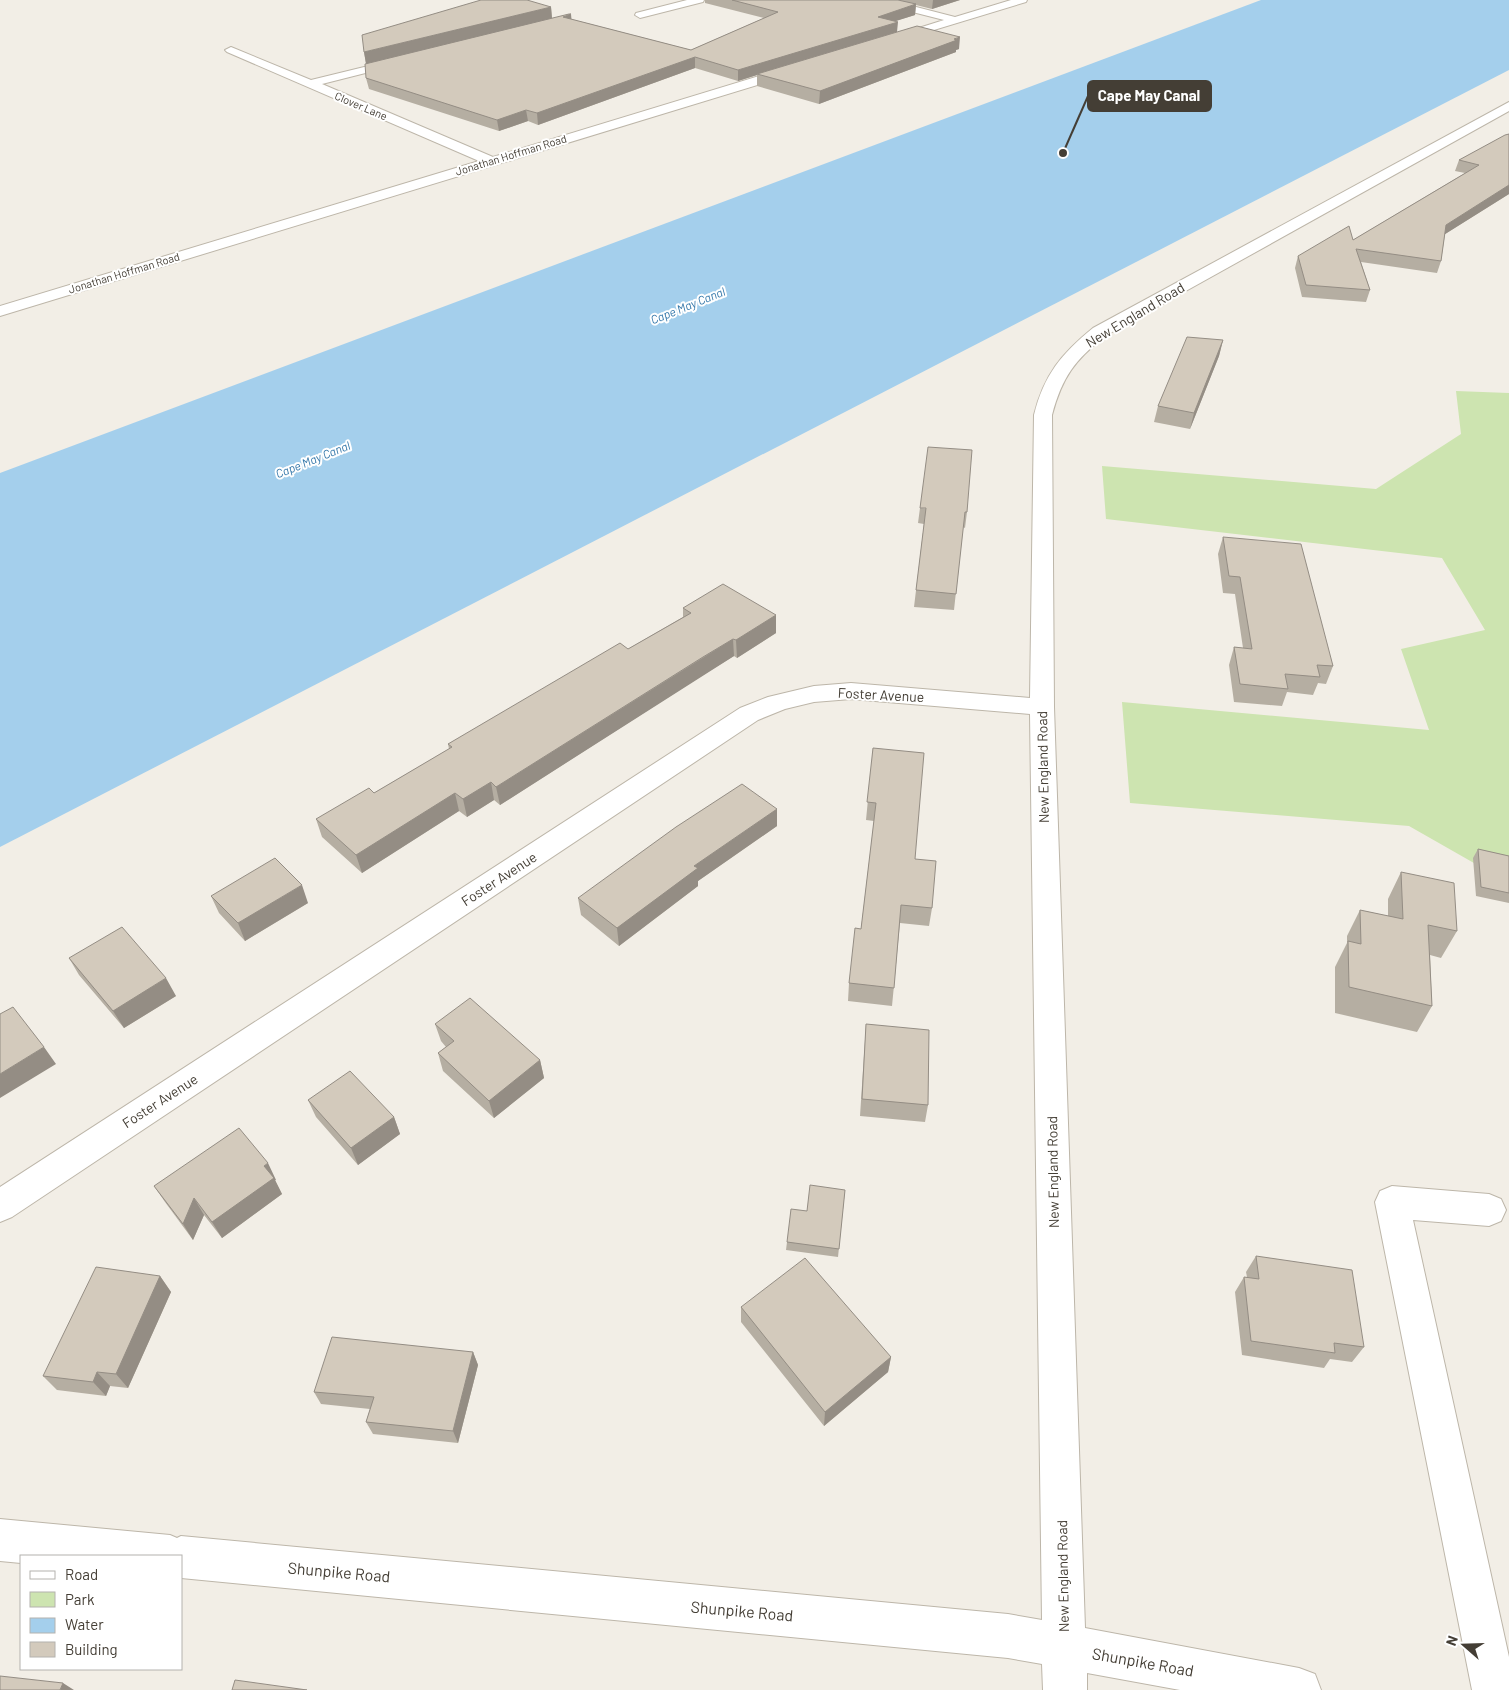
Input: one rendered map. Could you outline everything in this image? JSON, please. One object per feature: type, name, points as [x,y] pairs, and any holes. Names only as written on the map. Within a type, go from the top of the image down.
[{"type":"street","points":[[640,15],[699,0]]},
{"type":"street","points":[[877,0],[955,20]]},
{"type":"street","points":[[879,43],[1022,0]]},
{"type":"street","name":"Clover Lane","points":[[230,50],[491,162]]},
{"type":"street","points":[[308,84],[413,58]]},
{"type":"street","name":"Jonathan Hoffman Road","points":[[0,311],[803,66]]},
{"type":"street","name":"New England Road","points":[[1065,1690],[1042,707],[1043,415],[1049,389],[1062,366],[1079,348],[1100,332],[1509,106]]},
{"type":"street","name":"Foster Avenue","points":[[0,1206],[749,714],[777,703],[814,694],[851,692],[1042,707]]},
{"type":"street","points":[[1489,1210],[1392,1202],[1494,1690]]},
{"type":"street","points":[[0,1540],[159,1555]]},
{"type":"street","name":"Shunpike Road","points":[[182,1557],[1008,1636],[1064,1648],[1299,1690]]},
{"type":"green space","points":[[1456,391],[1509,393],[1509,883],[1409,826],[1130,803],[1122,702],[1429,730],[1401,649],[1485,630],[1442,558],[1106,519],[1102,466],[1376,489],[1461,434]]},
{"type":"water","points":[[1261,0],[1509,0],[1509,70],[0,847],[0,473]]},
{"type":"building","points":[[481,0],[527,0],[551,7],[364,52],[362,35]]},
{"type":"building","points":[[732,0],[898,0],[916,4],[878,17],[898,22],[738,70],[695,57],[537,113],[526,110],[497,120],[366,78],[365,64],[569,14],[571,14],[563,17],[691,50],[778,12]]},
{"type":"building","points":[[917,26],[960,37],[954,39],[957,40],[820,91],[757,74]]},
{"type":"building","points":[[1509,134],[1509,185],[1446,225],[1441,261],[1356,249],[1370,290],[1306,285],[1298,256],[1349,226],[1353,240],[1479,165],[1459,160]]},
{"type":"building","points":[[1187,337],[1223,340],[1194,413],[1158,406]]},
{"type":"building","points":[[928,447],[972,450],[967,512],[965,512],[956,594],[916,590],[926,508],[920,508]]},
{"type":"building","points":[[1223,537],[1301,544],[1333,666],[1317,665],[1320,677],[1285,674],[1288,689],[1240,684],[1234,647],[1252,649],[1240,577],[1229,576]]},
{"type":"building","points":[[723,584],[776,615],[736,640],[733,639],[703,657],[496,787],[491,782],[463,799],[455,793],[356,855],[316,819],[369,788],[374,793],[452,747],[448,744],[620,643],[628,649],[691,613],[683,608]]},
{"type":"building","points":[[873,748],[924,753],[915,859],[936,861],[932,908],[901,905],[894,988],[849,983],[855,928],[861,929],[876,803],[867,802]]},
{"type":"building","points":[[742,784],[777,809],[694,866],[698,868],[617,928],[578,898],[676,827]]},
{"type":"building","points":[[1478,849],[1509,856],[1509,893],[1481,887]]},
{"type":"building","points":[[275,858],[302,885],[238,923],[211,896]]},
{"type":"building","points":[[1401,872],[1454,883],[1457,931],[1428,925],[1432,1006],[1349,987],[1348,941],[1361,944],[1360,910],[1403,919]]},
{"type":"building","points":[[122,927],[166,978],[113,1011],[69,958]]},
{"type":"building","points":[[470,998],[540,1060],[489,1101],[438,1053],[454,1041],[435,1024]]},
{"type":"building","points":[[13,1007],[44,1047],[0,1074],[0,1014]]},
{"type":"building","points":[[866,1024],[929,1030],[928,1105],[862,1099]]},
{"type":"building","points":[[350,1071],[394,1117],[351,1148],[308,1100]]},
{"type":"building","points":[[239,1128],[268,1163],[264,1166],[274,1178],[212,1222],[194,1198],[183,1224],[154,1186]]},
{"type":"building","points":[[810,1185],[845,1190],[839,1249],[787,1242],[791,1209],[807,1211]]},
{"type":"building","points":[[1256,1256],[1352,1270],[1364,1347],[1334,1343],[1335,1353],[1251,1341],[1244,1277],[1259,1279]]},
{"type":"building","points":[[805,1258],[891,1357],[825,1412],[741,1307]]},
{"type":"building","points":[[96,1267],[160,1276],[116,1374],[97,1372],[93,1382],[43,1376]]},
{"type":"building","points":[[332,1337],[473,1352],[453,1431],[366,1422],[374,1397],[314,1392]]},
{"type":"building","points":[[0,1676],[63,1683],[60,1690],[0,1690]]},
{"type":"building","points":[[235,1680],[307,1690],[232,1690]]},
{"type":"place","name":"Cape May Canal","points":[[1063,153]]}]
